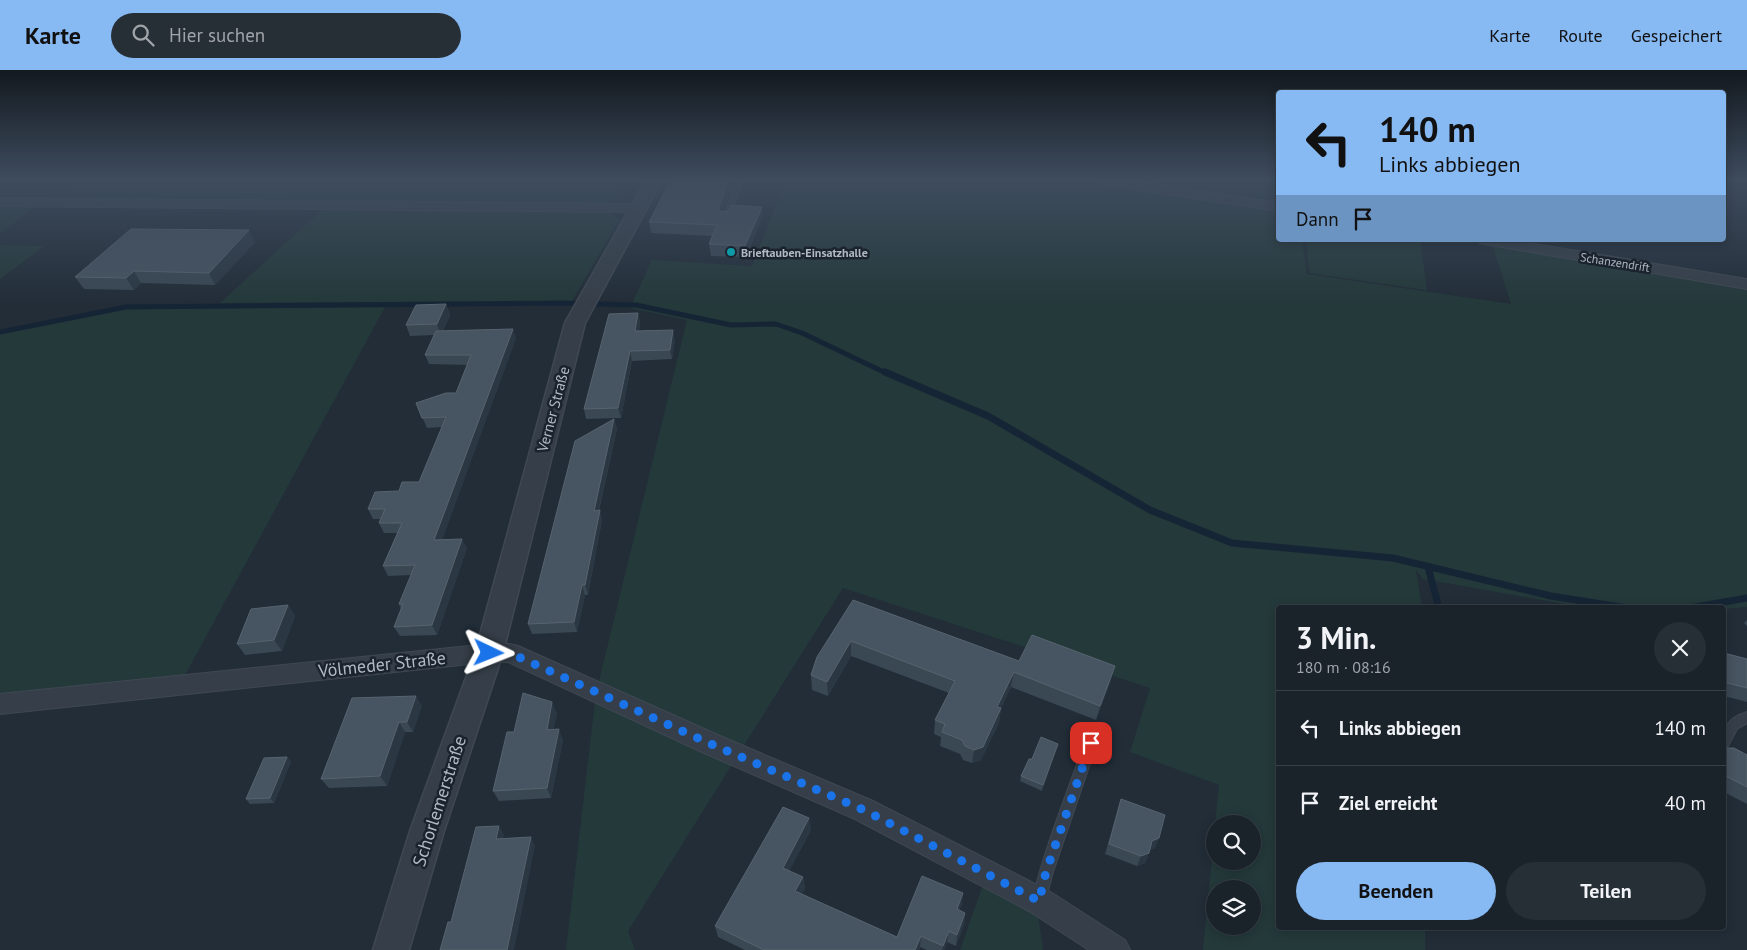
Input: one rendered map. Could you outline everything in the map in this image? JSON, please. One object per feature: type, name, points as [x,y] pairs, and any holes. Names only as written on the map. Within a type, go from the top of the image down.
[{"type":"street","name":"Verner Straße","points":[[489,653],[575,323],[632,221]]},
{"type":"street","name":"Schanzendrift","points":[[1496,242],[1747,284]]},
{"type":"street","name":"Völmeder Straße","points":[[0,704],[489,653],[510,653],[711,744],[864,810],[1039,901],[1115,950]]},
{"type":"street","name":"Schorlemerstraße","points":[[391,950],[427,831],[489,653]]},
{"type":"lane","points":[[1726,738],[1733,725],[1747,717]]},
{"type":"lane","points":[[1039,901],[1046,872],[1091,743]]},
{"type":"green space","points":[[0,221],[17,221],[0,234]]},
{"type":"green space","points":[[310,221],[619,221],[572,301],[220,303]]},
{"type":"green space","points":[[770,221],[1276,221],[1276,242],[1302,242],[1307,274],[1511,304],[1492,244],[1747,286],[1747,607],[1726,609],[1726,605],[1571,605],[1423,579],[1416,570],[1422,605],[1276,605],[1276,930],[1425,930],[1425,950],[1203,950],[1206,920],[1206,935],[1261,935],[1261,880],[1210,880],[1211,870],[1261,870],[1261,815],[1216,815],[1219,785],[1130,752],[1150,688],[843,588],[741,750],[598,685],[687,320],[630,308],[652,260],[752,266]]},
{"type":"green space","points":[[1306,242],[1420,242],[1427,290],[1309,273]]},
{"type":"green space","points":[[0,245],[44,246],[0,279]]},
{"type":"green space","points":[[385,307],[183,679],[0,694],[0,334],[126,309]]},
{"type":"green space","points":[[595,701],[733,763],[628,931],[635,950],[566,950]]},
{"type":"green space","points":[[984,882],[1038,915],[1043,950],[960,950]]},
{"type":"building","points":[[756,221],[745,246],[709,244],[717,225],[649,222]]},
{"type":"building","points":[[131,229],[249,230],[209,273],[134,271],[126,278],[75,277]]},
{"type":"building","points":[[446,304],[437,324],[406,325],[416,305]]},
{"type":"building","points":[[638,313],[635,331],[673,330],[670,350],[630,351],[618,408],[584,409],[609,314]]},
{"type":"building","points":[[513,329],[434,540],[462,539],[432,625],[394,627],[403,604],[399,604],[415,565],[383,566],[402,523],[379,523],[385,509],[368,509],[375,492],[399,491],[402,482],[419,482],[446,417],[422,418],[416,403],[446,393],[456,393],[471,355],[425,355],[436,331]]},
{"type":"building","points":[[614,419],[594,511],[600,510],[585,585],[582,585],[574,622],[528,624],[575,441]]},
{"type":"building","points":[[853,600],[1019,661],[1032,635],[1115,666],[1100,706],[1014,672],[997,707],[1001,708],[983,747],[974,750],[965,746],[962,740],[942,732],[945,724],[935,720],[955,681],[851,641],[827,682],[811,675],[817,657]]},
{"type":"building","points":[[288,605],[274,640],[237,644],[251,609]]},
{"type":"building","points":[[1726,654],[1747,659],[1747,688],[1726,683]]},
{"type":"building","points":[[523,693],[552,702],[547,730],[559,729],[547,788],[493,791],[507,732],[514,732]]},
{"type":"building","points":[[416,696],[407,722],[399,722],[380,776],[321,779],[352,698]]},
{"type":"building","points":[[1041,737],[1058,744],[1043,785],[1021,776],[1029,759],[1032,759]]},
{"type":"building","points":[[1726,748],[1734,748],[1747,755],[1747,787],[1726,776]]},
{"type":"building","points":[[287,757],[270,798],[246,799],[264,758]]},
{"type":"building","points":[[1121,799],[1165,815],[1159,838],[1152,841],[1149,853],[1141,856],[1109,844]]},
{"type":"building","points":[[783,807],[809,818],[783,868],[803,877],[795,891],[897,937],[922,876],[963,893],[957,909],[965,913],[957,935],[949,931],[943,946],[921,936],[915,950],[764,950],[715,926]]},
{"type":"building","points":[[499,826],[496,839],[531,837],[507,950],[440,950],[448,922],[451,922],[476,827]]},
{"type":"waterway","points":[[0,332],[126,307],[563,303],[636,305],[731,325],[776,324],[802,333],[888,374]]},
{"type":"waterway","points":[[885,372],[988,416],[1150,510],[1232,543],[1393,558],[1551,596],[1608,605]]},
{"type":"waterway","points":[[1428,567],[1438,605]]},
{"type":"waterway","points":[[1707,605],[1747,598]]},
{"type":"place","name":"Brieftauben-Einsatzhalle","points":[[731,252]]},
{"type":"route","points":[[489,653],[510,653],[711,744],[864,810],[1039,901],[1046,872],[1091,743]]}]
